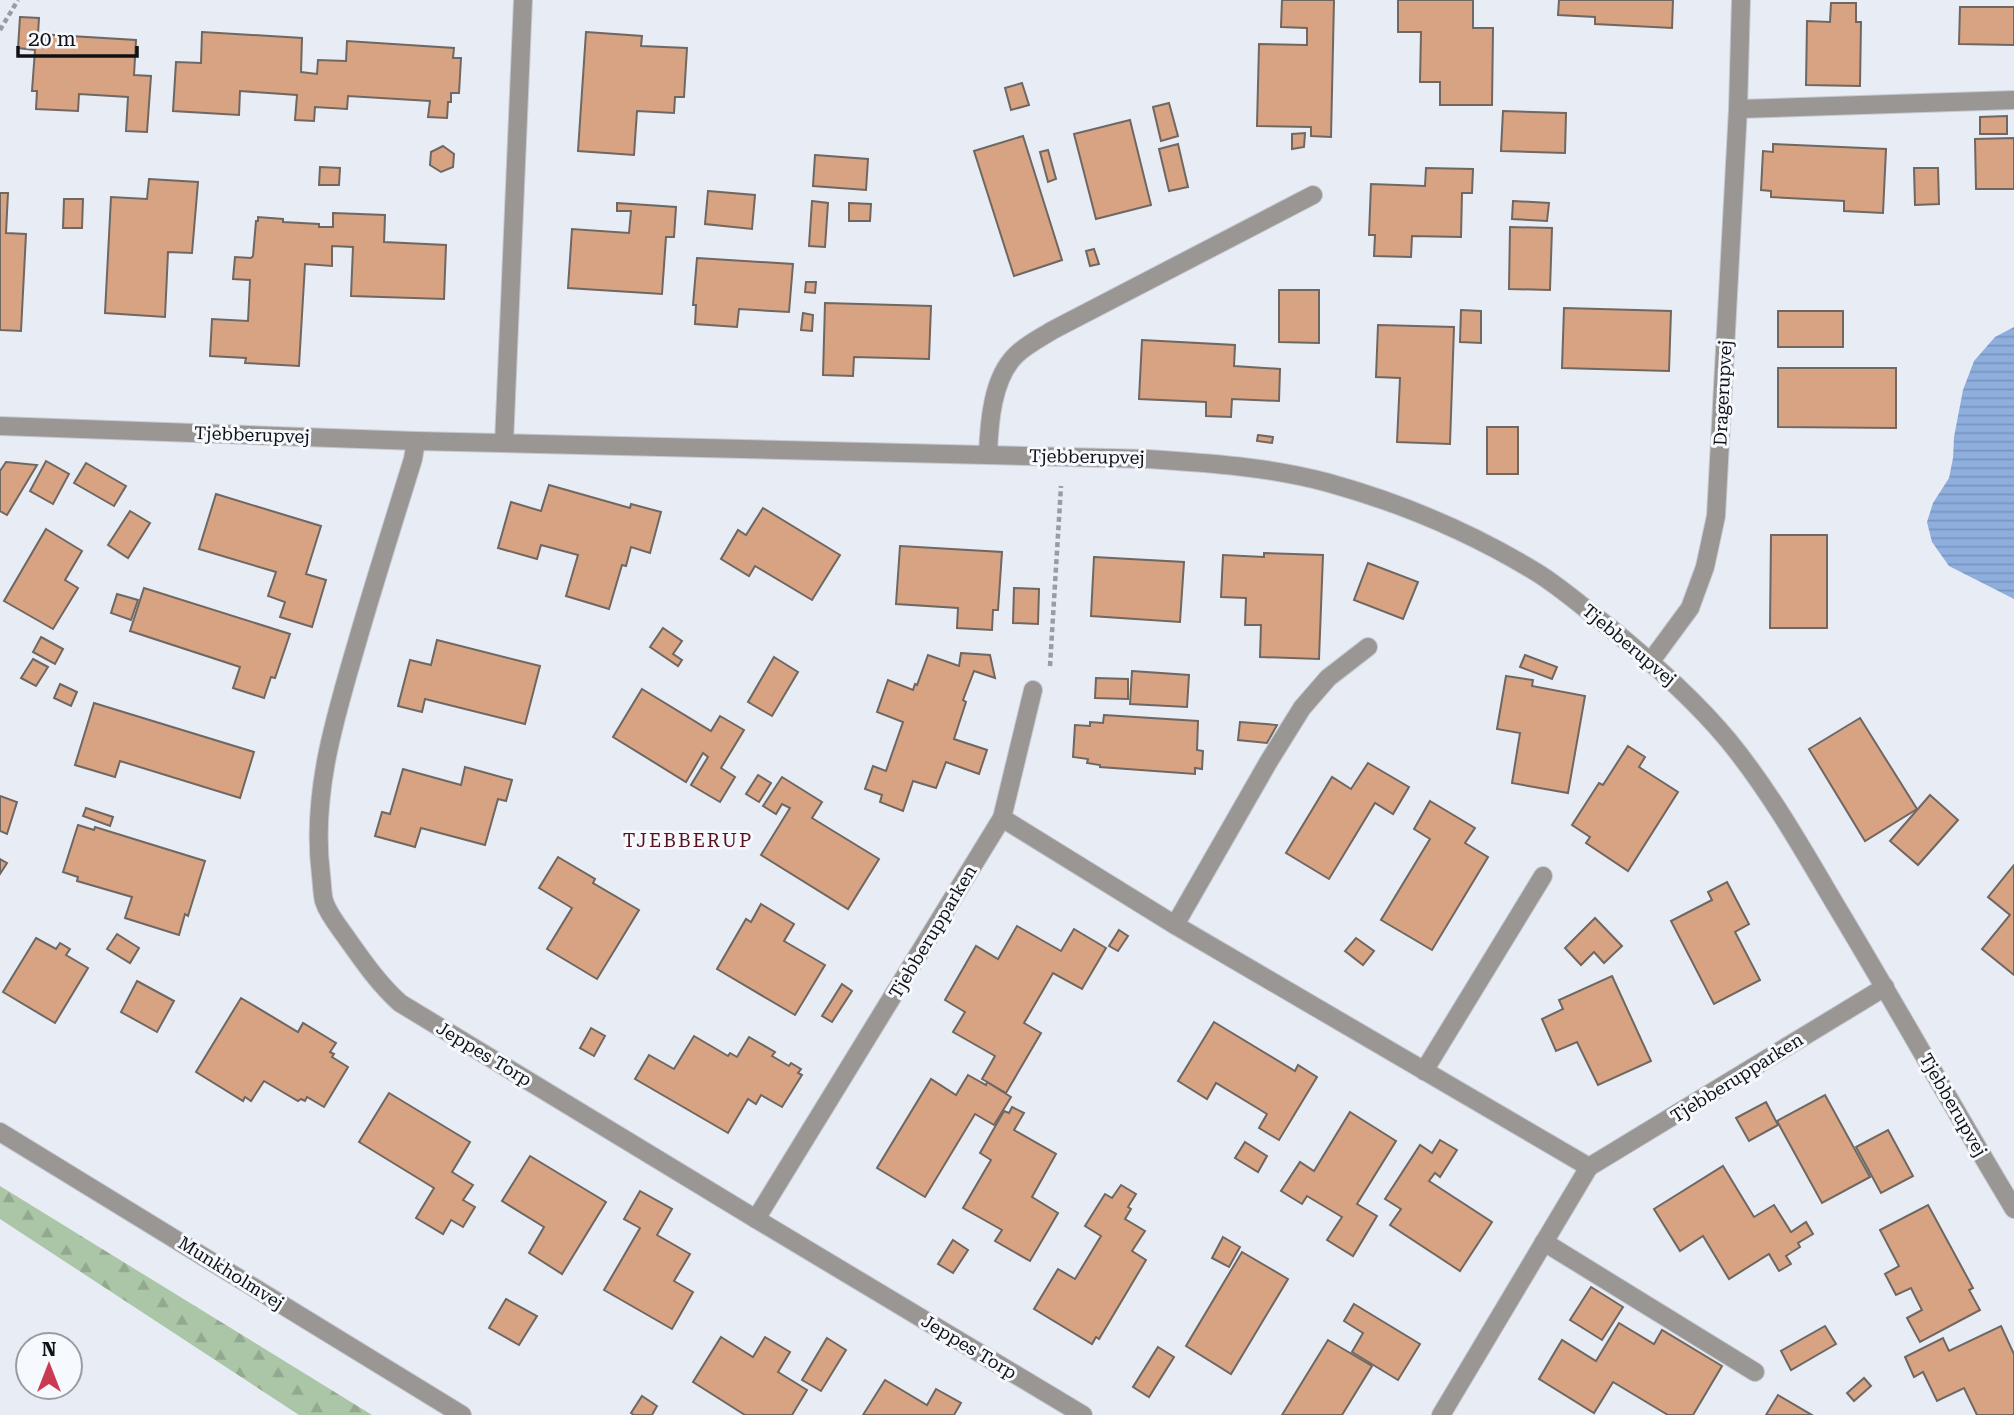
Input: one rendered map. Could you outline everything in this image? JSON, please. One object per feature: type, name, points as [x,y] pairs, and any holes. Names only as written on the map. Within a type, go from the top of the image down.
[{"type":"street","points":[[504,443],[523,0]]},
{"type":"street","name":"Dragerupvej","points":[[1651,661],[1690,608],[1714,533],[1738,109],[1741,0]]},
{"type":"street","points":[[1738,109],[2014,100]]},
{"type":"street","points":[[988,455],[996,390],[1014,356],[1027,345],[1313,195]]},
{"type":"street","name":"Tjebberupvej","points":[[0,426],[416,441],[1148,458],[1235,465],[1328,482],[1439,522],[1489,545],[1538,574],[1651,661],[1697,704],[1730,743],[1806,855],[2014,1209]]},
{"type":"street","name":"Jeppes Torp","points":[[416,441],[329,742],[321,785],[319,861],[324,902],[338,926],[384,989],[400,1003],[1083,1415]]},
{"type":"street","points":[[1175,925],[1302,708],[1328,678],[1368,647]]},
{"type":"street","name":"Tjebberupparken","points":[[756,1219],[1002,818],[1033,690]]},
{"type":"street","points":[[1002,818],[1175,925],[1589,1167]]},
{"type":"street","points":[[1424,1071],[1543,876]]},
{"type":"street","name":"Tjebberupparken","points":[[1441,1415],[1589,1167],[1885,987]]},
{"type":"street","name":"Munkholmvej","points":[[0,1132],[462,1415]]},
{"type":"street","points":[[1544,1242],[1755,1372]]},
{"type":"path","points":[[0,30],[18,0]]},
{"type":"path","points":[[1033,690],[1051,665],[1062,456]]},
{"type":"green space","points":[[0,1186],[372,1415],[299,1415],[0,1219]]},
{"type":"water","points":[[2014,327],[2014,599],[1949,566],[1932,542],[1927,522],[1933,503],[1949,478],[1963,390],[1974,361],[1995,337]]},
{"type":"building","points":[[1282,0],[1334,0],[1331,137],[1311,136],[1311,127],[1257,126],[1259,44],[1307,45],[1307,28],[1281,27]]},
{"type":"building","points":[[1398,0],[1473,0],[1473,28],[1493,28],[1492,105],[1440,105],[1440,82],[1420,82],[1421,32],[1398,32]]},
{"type":"building","points":[[1559,0],[1673,0],[1672,28],[1595,24],[1595,17],[1558,15]]},
{"type":"building","points":[[1831,3],[1856,3],[1856,22],[1861,22],[1860,86],[1806,85],[1807,21],[1830,22]]},
{"type":"building","points":[[1960,7],[2014,7],[2014,45],[1959,44]]},
{"type":"building","points":[[20,17],[39,18],[38,34],[136,40],[134,75],[151,76],[147,132],[126,131],[128,97],[79,94],[78,111],[36,109],[37,91],[32,91],[35,50],[18,48]]},
{"type":"building","points":[[202,32],[302,38],[301,72],[317,74],[318,60],[346,61],[347,41],[454,48],[453,58],[461,58],[459,93],[451,93],[447,118],[428,117],[430,101],[348,96],[347,109],[315,107],[314,121],[295,120],[297,95],[240,91],[239,115],[173,111],[176,62],[201,63]]},
{"type":"building","points":[[586,32],[642,36],[641,46],[687,48],[684,97],[675,97],[674,113],[637,111],[634,155],[578,151]]},
{"type":"building","points":[[1022,83],[1029,105],[1011,110],[1005,88]]},
{"type":"building","points":[[1169,103],[1178,136],[1161,141],[1153,107]]},
{"type":"building","points":[[1503,111],[1566,113],[1565,153],[1501,151]]},
{"type":"building","points":[[2007,116],[2007,134],[1980,134],[1980,117]]},
{"type":"building","points":[[1130,120],[1151,205],[1096,219],[1074,134]]},
{"type":"building","points":[[1305,133],[1304,147],[1292,149],[1292,134]]},
{"type":"building","points":[[1023,136],[1062,260],[1014,276],[974,151]]},
{"type":"building","points":[[2014,138],[2014,189],[1976,189],[1975,139]]},
{"type":"building","points":[[1178,144],[1188,187],[1169,191],[1159,149]]},
{"type":"building","points":[[1773,144],[1886,149],[1883,213],[1844,211],[1844,201],[1771,197],[1771,191],[1761,190],[1763,151],[1773,152]]},
{"type":"building","points":[[443,146],[454,154],[453,167],[441,172],[430,165],[431,152]]},
{"type":"building","points":[[1048,150],[1056,179],[1048,182],[1040,152]]},
{"type":"building","points":[[815,155],[868,159],[866,190],[813,186]]},
{"type":"building","points":[[320,167],[340,168],[339,185],[319,185]]},
{"type":"building","points":[[1426,168],[1473,169],[1472,193],[1462,193],[1461,237],[1412,236],[1411,257],[1374,256],[1375,235],[1369,235],[1371,184],[1425,186]]},
{"type":"building","points":[[1914,168],[1938,168],[1939,204],[1915,205]]},
{"type":"building","points":[[149,179],[198,182],[192,253],[168,252],[165,317],[105,313],[111,197],[147,199]]},
{"type":"building","points":[[708,191],[755,195],[752,229],[705,224]]},
{"type":"building","points":[[0,193],[8,193],[6,233],[26,234],[21,331],[0,330]]},
{"type":"building","points":[[64,199],[83,199],[82,228],[63,228]]},
{"type":"building","points":[[812,201],[828,203],[825,247],[809,246]]},
{"type":"building","points":[[1513,201],[1549,203],[1547,221],[1512,219]]},
{"type":"building","points":[[617,203],[676,207],[674,237],[666,237],[662,294],[568,288],[572,229],[629,233],[631,211],[617,211]]},
{"type":"building","points":[[849,203],[871,204],[870,221],[849,221]]},
{"type":"building","points":[[333,213],[385,215],[384,242],[446,245],[444,299],[351,296],[353,247],[332,246],[332,266],[305,264],[299,366],[245,363],[246,358],[210,356],[212,319],[248,321],[250,280],[233,279],[235,257],[253,256],[258,217],[333,227]]},
{"type":"building","points":[[1510,227],[1552,228],[1550,290],[1509,289]]},
{"type":"building","points":[[1094,249],[1099,264],[1090,266],[1086,251]]},
{"type":"building","points":[[697,258],[793,264],[789,312],[739,309],[737,327],[695,324],[696,305],[693,305]]},
{"type":"building","points":[[806,282],[816,282],[815,293],[805,292]]},
{"type":"building","points":[[1279,290],[1319,290],[1319,343],[1279,342]]},
{"type":"building","points":[[825,303],[931,306],[929,359],[854,357],[853,376],[823,375]]},
{"type":"building","points":[[1564,308],[1671,311],[1669,371],[1562,368]]},
{"type":"building","points":[[1461,310],[1481,311],[1481,343],[1460,342]]},
{"type":"building","points":[[1778,311],[1843,311],[1843,347],[1778,347]]},
{"type":"building","points":[[803,313],[813,315],[812,331],[801,330]]},
{"type":"building","points":[[1378,325],[1454,327],[1450,444],[1397,442],[1400,378],[1376,377]]},
{"type":"building","points":[[1142,340],[1235,345],[1234,366],[1280,369],[1279,401],[1232,399],[1231,417],[1206,416],[1206,402],[1139,399]]},
{"type":"building","points":[[1778,368],[1896,368],[1896,428],[1778,427]]},
{"type":"building","points":[[1487,427],[1518,427],[1518,474],[1487,474]]},
{"type":"building","points":[[1258,435],[1273,437],[1272,443],[1257,441]]},
{"type":"building","points":[[46,461],[69,474],[53,504],[30,491]]},
{"type":"building","points":[[6,462],[37,465],[7,515],[0,511],[0,471]]},
{"type":"building","points":[[86,463],[126,486],[114,506],[74,483]]},
{"type":"building","points":[[549,485],[630,508],[631,504],[661,512],[650,553],[631,547],[626,566],[622,565],[609,609],[566,596],[578,555],[541,545],[537,559],[498,548],[511,502],[541,511]]},
{"type":"building","points":[[216,494],[321,526],[306,574],[326,580],[312,627],[280,617],[285,602],[268,596],[276,572],[199,549]]},
{"type":"building","points":[[763,508],[840,555],[812,600],[755,566],[749,576],[721,559],[738,530],[746,535]]},
{"type":"building","points":[[130,511],[150,523],[128,558],[108,545]]},
{"type":"building","points":[[46,529],[82,551],[65,580],[78,588],[53,629],[4,601]]},
{"type":"building","points":[[1771,535],[1827,535],[1827,628],[1770,628]]},
{"type":"building","points":[[900,546],[1002,552],[998,610],[993,610],[992,630],[957,628],[958,608],[896,604]]},
{"type":"building","points":[[1264,553],[1323,555],[1319,659],[1260,657],[1261,625],[1245,625],[1246,598],[1221,597],[1223,555],[1264,557]]},
{"type":"building","points":[[1094,557],[1184,562],[1180,622],[1091,616]]},
{"type":"building","points":[[1368,563],[1418,582],[1403,619],[1354,600]]},
{"type":"building","points":[[144,588],[290,634],[275,678],[271,677],[264,698],[233,688],[240,667],[130,631]]},
{"type":"building","points":[[1014,588],[1039,589],[1038,624],[1013,623]]},
{"type":"building","points":[[117,594],[138,600],[131,620],[111,613]]},
{"type":"building","points":[[663,628],[682,641],[673,654],[682,660],[678,666],[650,647]]},
{"type":"building","points":[[41,637],[63,649],[55,664],[33,652]]},
{"type":"building","points":[[437,640],[540,666],[525,724],[425,699],[422,712],[398,706],[410,660],[431,665]]},
{"type":"building","points":[[961,653],[990,655],[995,678],[974,671],[963,700],[966,702],[954,739],[987,750],[979,774],[946,762],[936,788],[913,781],[903,811],[880,802],[882,795],[865,789],[873,766],[886,771],[903,722],[877,712],[888,680],[913,690],[928,655],[959,666]]},
{"type":"building","points":[[1525,655],[1557,667],[1552,679],[1520,667]]},
{"type":"building","points":[[774,657],[798,672],[772,716],[748,702]]},
{"type":"building","points":[[33,659],[48,667],[36,686],[21,678]]},
{"type":"building","points":[[1132,671],[1189,675],[1187,707],[1130,704]]},
{"type":"building","points":[[1506,676],[1533,680],[1532,686],[1585,696],[1568,793],[1512,783],[1520,733],[1497,729]]},
{"type":"building","points":[[1096,678],[1128,679],[1128,699],[1095,698]]},
{"type":"building","points":[[60,684],[77,692],[71,706],[54,698]]},
{"type":"building","points":[[642,689],[711,731],[720,716],[744,730],[721,768],[735,777],[720,802],[691,785],[708,757],[703,753],[686,782],[613,737]]},
{"type":"building","points":[[94,703],[254,752],[240,798],[120,761],[115,777],[75,765]]},
{"type":"building","points":[[1104,715],[1198,721],[1197,750],[1203,751],[1202,769],[1195,768],[1195,774],[1100,767],[1087,763],[1088,759],[1073,757],[1075,725],[1103,723]]},
{"type":"building","points":[[1860,718],[1917,809],[1865,841],[1809,749]]},
{"type":"building","points":[[1240,722],[1277,725],[1267,743],[1238,740]]},
{"type":"building","points":[[1628,746],[1645,757],[1639,767],[1678,792],[1628,871],[1586,843],[1590,837],[1572,825],[1599,783],[1603,785]]},
{"type":"building","points":[[1368,763],[1409,787],[1393,814],[1375,803],[1329,879],[1286,853],[1332,777],[1351,789]]},
{"type":"building","points":[[465,767],[512,780],[506,801],[498,799],[485,845],[421,828],[415,847],[375,836],[382,812],[390,814],[403,769],[461,785]]},
{"type":"building","points":[[758,775],[771,783],[759,802],[746,794]]},
{"type":"building","points":[[782,777],[822,802],[812,818],[879,859],[848,909],[761,855],[790,808],[782,804],[776,814],[763,806]]},
{"type":"building","points":[[1930,795],[1958,820],[1918,865],[1890,841]]},
{"type":"building","points":[[0,796],[17,802],[7,834],[0,831]]},
{"type":"building","points":[[1430,801],[1475,828],[1465,843],[1488,857],[1432,950],[1381,920],[1430,839],[1414,829]]},
{"type":"building","points":[[86,808],[113,817],[110,826],[83,816]]},
{"type":"building","points":[[78,825],[94,830],[95,827],[205,861],[188,916],[185,914],[179,935],[125,918],[132,897],[77,881],[78,877],[63,872]]},
{"type":"building","points":[[558,857],[595,879],[593,883],[639,910],[597,979],[547,949],[572,908],[539,888]]},
{"type":"building","points":[[0,859],[7,863],[0,874]]},
{"type":"building","points":[[2014,865],[2014,975],[1982,949],[2010,915],[1988,897]]},
{"type":"building","points":[[1727,882],[1749,924],[1735,932],[1760,980],[1714,1004],[1671,921],[1712,900],[1708,892]]},
{"type":"building","points":[[761,904],[794,924],[784,941],[825,965],[795,1015],[717,969],[746,919],[751,922]]},
{"type":"building","points":[[1595,918],[1622,946],[1604,963],[1594,952],[1581,965],[1565,948]]},
{"type":"building","points":[[1017,926],[1061,951],[1074,929],[1106,948],[1082,989],[1053,973],[1024,1023],[1041,1033],[1006,1093],[982,1079],[995,1056],[953,1032],[965,1012],[945,1000],[976,946],[998,959]]},
{"type":"building","points":[[1119,930],[1128,936],[1118,951],[1109,946]]},
{"type":"building","points":[[117,934],[139,948],[130,963],[107,949]]},
{"type":"building","points":[[36,938],[56,949],[60,943],[70,949],[66,955],[88,968],[55,1023],[3,992]]},
{"type":"building","points":[[1356,938],[1374,951],[1363,965],[1345,951]]},
{"type":"building","points":[[1612,976],[1651,1061],[1598,1085],[1577,1042],[1556,1051],[1542,1019],[1563,1009],[1559,1000]]},
{"type":"building","points":[[137,981],[174,1001],[157,1032],[121,1012]]},
{"type":"building","points":[[842,984],[852,991],[832,1022],[822,1016]]},
{"type":"building","points":[[241,998],[298,1032],[303,1023],[336,1043],[330,1052],[334,1054],[332,1057],[348,1067],[324,1107],[307,1097],[305,1101],[298,1101],[264,1081],[251,1101],[245,1097],[243,1101],[196,1072]]},
{"type":"building","points":[[1214,1022],[1295,1071],[1298,1065],[1317,1077],[1279,1140],[1259,1128],[1267,1114],[1216,1083],[1207,1099],[1178,1081]]},
{"type":"building","points":[[591,1028],[605,1036],[594,1056],[580,1048]]},
{"type":"building","points":[[694,1036],[728,1056],[730,1053],[737,1057],[749,1037],[775,1052],[772,1056],[789,1066],[791,1063],[801,1069],[798,1073],[802,1075],[782,1107],[761,1095],[756,1104],[748,1099],[728,1133],[635,1079],[649,1055],[674,1069]]},
{"type":"building","points":[[968,1075],[986,1085],[987,1082],[1011,1097],[994,1125],[975,1114],[925,1197],[877,1168],[931,1079],[956,1095]]},
{"type":"building","points":[[389,1093],[470,1142],[452,1172],[473,1185],[463,1200],[475,1207],[463,1227],[451,1220],[443,1234],[416,1218],[434,1188],[359,1142]]},
{"type":"building","points":[[1825,1095],[1870,1177],[1822,1203],[1777,1121]]},
{"type":"building","points":[[1766,1102],[1778,1125],[1749,1141],[1736,1118]]},
{"type":"building","points":[[1012,1107],[1024,1113],[1014,1130],[1056,1154],[1032,1197],[1058,1213],[1030,1261],[995,1241],[1002,1230],[963,1208],[991,1160],[980,1153],[1004,1111],[1009,1113]]},
{"type":"building","points":[[1350,1112],[1396,1141],[1357,1204],[1377,1216],[1353,1256],[1327,1240],[1342,1217],[1307,1196],[1302,1204],[1281,1191],[1300,1162],[1314,1171]]},
{"type":"building","points":[[1888,1130],[1913,1176],[1881,1193],[1856,1147]]},
{"type":"building","points":[[1440,1140],[1457,1150],[1440,1177],[1435,1173],[1429,1181],[1492,1222],[1460,1271],[1390,1225],[1401,1209],[1385,1199],[1420,1145],[1432,1153]]},
{"type":"building","points":[[1245,1142],[1267,1156],[1258,1172],[1235,1158]]},
{"type":"building","points":[[530,1156],[606,1202],[562,1274],[529,1253],[544,1227],[502,1201]]},
{"type":"building","points":[[1723,1166],[1754,1217],[1774,1205],[1791,1232],[1806,1222],[1813,1234],[1798,1243],[1800,1247],[1786,1256],[1791,1264],[1779,1271],[1769,1254],[1729,1279],[1703,1236],[1680,1251],[1654,1209]]},
{"type":"building","points":[[1121,1185],[1136,1194],[1125,1219],[1145,1231],[1132,1251],[1146,1260],[1099,1339],[1096,1337],[1092,1344],[1034,1309],[1058,1269],[1075,1279],[1101,1236],[1085,1226],[1105,1194],[1112,1198]]},
{"type":"building","points":[[640,1191],[672,1209],[657,1235],[690,1254],[674,1281],[693,1292],[672,1329],[604,1290],[640,1228],[624,1219]]},
{"type":"building","points":[[1928,1205],[1973,1288],[1969,1290],[1980,1310],[1920,1342],[1907,1318],[1922,1310],[1911,1288],[1896,1295],[1885,1274],[1899,1266],[1880,1230]]},
{"type":"building","points":[[1223,1237],[1240,1247],[1229,1267],[1212,1258]]},
{"type":"building","points":[[953,1240],[968,1250],[953,1273],[938,1264]]},
{"type":"building","points":[[1242,1252],[1288,1279],[1231,1374],[1186,1346]]},
{"type":"building","points":[[1591,1287],[1623,1307],[1602,1340],[1570,1320]]},
{"type":"building","points":[[506,1299],[537,1316],[519,1345],[489,1328]]},
{"type":"building","points":[[1354,1304],[1420,1344],[1398,1380],[1352,1352],[1363,1333],[1344,1321]]},
{"type":"building","points":[[1619,1323],[1654,1344],[1662,1330],[1722,1366],[1693,1415],[1668,1415],[1613,1382],[1594,1413],[1539,1379],[1562,1340],[1596,1361]]},
{"type":"building","points":[[1825,1326],[1836,1344],[1791,1370],[1781,1351]]},
{"type":"building","points":[[2001,1326],[2014,1354],[2014,1415],[1977,1415],[1964,1388],[1937,1401],[1923,1372],[1914,1377],[1905,1357],[1943,1338],[1949,1351]]},
{"type":"building","points":[[721,1337],[753,1357],[765,1337],[790,1352],[778,1372],[807,1390],[792,1415],[745,1415],[693,1382]]},
{"type":"building","points":[[827,1338],[846,1350],[821,1391],[802,1380]]},
{"type":"building","points":[[1328,1340],[1372,1366],[1342,1415],[1282,1415]]},
{"type":"building","points":[[1158,1347],[1174,1357],[1149,1397],[1133,1387]]},
{"type":"building","points":[[1864,1378],[1871,1386],[1854,1401],[1847,1393]]},
{"type":"building","points":[[885,1380],[927,1405],[936,1389],[961,1403],[954,1415],[863,1415]]},
{"type":"building","points":[[1778,1395],[1812,1415],[1766,1415]]},
{"type":"building","points":[[642,1396],[657,1406],[652,1415],[631,1413]]},
{"type":"district","name":"TJEBBERUP","points":[[688,840]]}]
